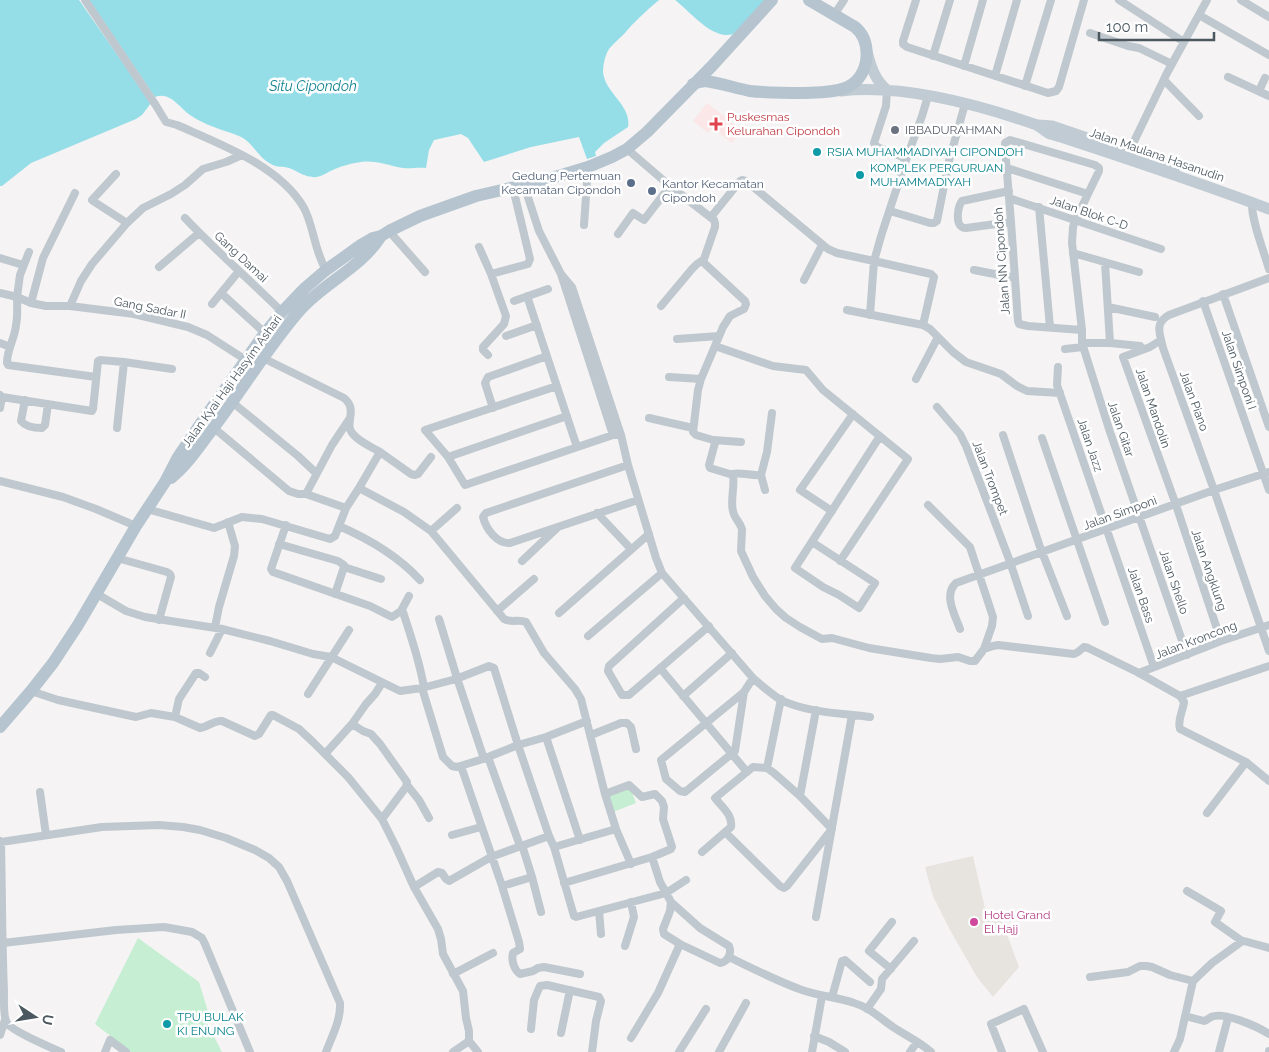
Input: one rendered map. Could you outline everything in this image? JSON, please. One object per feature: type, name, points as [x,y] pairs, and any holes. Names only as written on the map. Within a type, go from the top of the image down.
[{"type":"main road","name":"Jalan Kyai Haji Hasyim Ashari","points":[[1,723],[31,691],[52,663],[97,594],[185,447],[265,332],[305,288],[361,245],[420,216],[476,196],[519,187],[588,167],[627,149],[647,132],[712,66],[772,0]]},
{"type":"main road","points":[[761,13],[777,0]]},
{"type":"main road","points":[[693,84],[702,81],[745,90],[767,92],[834,92],[845,89],[858,79],[865,65],[867,50],[865,42],[860,32],[854,27],[809,0]]},
{"type":"main road","points":[[712,66],[710,75],[713,83]]},
{"type":"main road","name":"Jalan Kyai Haji Hasyim Ashari","points":[[165,482],[177,473],[214,428],[274,341],[302,308],[322,289],[368,254],[385,234]]},
{"type":"street","points":[[85,0],[166,122],[177,125],[242,155],[282,182],[299,201],[305,210],[326,270]]},
{"type":"street","points":[[834,15],[844,0]]},
{"type":"street","points":[[916,0],[904,37],[904,44],[907,47],[1048,93],[1056,91],[1059,87],[1084,0]]},
{"type":"street","points":[[933,56],[950,0]]},
{"type":"street","points":[[964,66],[984,0]]},
{"type":"street","points":[[995,76],[1017,0]]},
{"type":"street","points":[[1026,86],[1051,0]]},
{"type":"street","points":[[1119,0],[1184,42]]},
{"type":"street","points":[[1129,152],[1172,64],[1207,0]]},
{"type":"street","points":[[1241,0],[1269,17]]},
{"type":"street","points":[[1199,15],[1269,55]]},
{"type":"street","points":[[1090,33],[1139,48],[1172,64]]},
{"type":"street","points":[[867,50],[870,66],[881,85],[887,90],[886,106],[874,143],[877,147],[903,158],[905,163]]},
{"type":"street","points":[[1228,77],[1269,96]]},
{"type":"street","points":[[1259,92],[1265,78]]},
{"type":"street","points":[[1164,80],[1199,116]]},
{"type":"street","name":"Jalan Maulana Hasanudin","points":[[834,92],[887,90],[928,96],[1036,125],[1129,152],[1251,205],[1269,210]]},
{"type":"street","points":[[870,314],[874,261],[928,96]]},
{"type":"street","points":[[890,211],[934,223],[937,221],[949,161],[964,106]]},
{"type":"street","points":[[1051,130],[1045,149],[1099,166],[1099,171],[1075,221]]},
{"type":"street","name":"Jalan NN Cipondoh","points":[[1045,149],[1014,140],[1007,141],[1005,145],[1018,321],[1019,324],[1028,326],[1050,327]]},
{"type":"street","points":[[627,149],[716,223],[703,260],[692,269],[661,306]]},
{"type":"street","points":[[70,306],[81,281],[92,264],[127,223],[143,208],[185,185],[202,169],[242,155]]},
{"type":"street","points":[[584,225],[588,167]]},
{"type":"street","points":[[1007,168],[1088,194]]},
{"type":"street","name":"Jalan Maulana Hasanudin","points":[[1173,171],[1269,202]]},
{"type":"street","points":[[116,174],[92,201],[127,223]]},
{"type":"street","points":[[711,217],[740,182],[744,180],[822,245],[837,253],[931,274],[934,277],[923,325]]},
{"type":"street","points":[[618,234],[633,213],[644,220],[670,186]]},
{"type":"street","points":[[491,274],[528,264],[530,260],[519,187]]},
{"type":"street","points":[[519,187],[561,274],[628,464],[662,573],[753,678],[766,690],[796,706],[870,717]]},
{"type":"street","points":[[31,303],[43,258],[75,193]]},
{"type":"street","points":[[1009,194],[962,201],[959,206],[958,217],[960,226],[966,228],[1011,222]]},
{"type":"street","name":"Jalan Blok C-D","points":[[1009,194],[1075,221],[1161,249]]},
{"type":"street","points":[[1251,205],[1269,269]]},
{"type":"street","points":[[1039,207],[1050,327],[1082,330]]},
{"type":"street","name":"Gang Damai","points":[[185,218],[282,312]]},
{"type":"street","name":"Jalan Gitar","points":[[1075,221],[1073,253],[1082,345],[1140,517]]},
{"type":"street","points":[[159,267],[199,233]]},
{"type":"street","points":[[385,234],[425,272]]},
{"type":"street","points":[[804,280],[822,245]]},
{"type":"street","points":[[479,247],[506,316],[504,324],[483,346],[483,350],[488,355]]},
{"type":"street","points":[[29,252],[20,275],[17,297],[17,324],[7,357],[8,365],[96,377]]},
{"type":"street","points":[[1073,253],[1139,272]]},
{"type":"street","points":[[0,258],[23,265]]},
{"type":"street","points":[[703,260],[746,304],[744,309],[729,318],[700,379],[693,428],[694,434],[713,440],[741,442]]},
{"type":"street","points":[[1106,263],[1110,344]]},
{"type":"street","points":[[974,270],[1015,278]]},
{"type":"street","points":[[212,304],[239,271]]},
{"type":"street","points":[[1108,307],[1159,318],[1269,278]]},
{"type":"street","points":[[514,301],[548,288]]},
{"type":"street","name":"Gang Sadar II","points":[[0,293],[46,306],[70,306],[134,314],[188,326],[207,335],[246,360]]},
{"type":"street","points":[[221,293],[265,332]]},
{"type":"street","name":"Jalan Simponi I","points":[[1223,294],[1269,427]]},
{"type":"street","points":[[527,296],[577,447]]},
{"type":"street","name":"Jalan Simponi I","points":[[1203,302],[1266,473],[1269,490]]},
{"type":"street","points":[[847,310],[923,325],[966,362],[1001,374],[1016,386],[1027,391],[1060,393]]},
{"type":"street","name":"Jalan Piano","points":[[1159,318],[1161,340],[1269,651]]},
{"type":"street","points":[[506,336],[537,325]]},
{"type":"street","points":[[677,339],[719,336]]},
{"type":"street","points":[[916,379],[938,337]]},
{"type":"street","name":"Jalan Mandolin","points":[[1161,340],[1150,347],[1123,357],[1176,505]]},
{"type":"street","points":[[0,343],[10,347]]},
{"type":"street","points":[[1065,349],[1082,345],[1140,346]]},
{"type":"street","points":[[715,346],[773,366],[806,370],[823,390],[908,459],[840,561]]},
{"type":"street","points":[[493,408],[485,383],[488,377],[547,356]]},
{"type":"street","points":[[263,358],[348,401],[352,409],[350,418],[352,434],[411,474],[418,474],[431,457]]},
{"type":"street","points":[[0,408],[1,396],[92,410],[98,361],[100,360],[172,369]]},
{"type":"street","points":[[117,428],[124,362]]},
{"type":"street","name":"Jalan Jazz","points":[[1058,367],[1056,382],[1107,529]]},
{"type":"street","points":[[669,377],[700,379]]},
{"type":"street","points":[[557,386],[425,430],[448,457],[465,485],[617,435]]},
{"type":"street","points":[[25,400],[21,421],[33,428],[42,428],[45,425],[48,404]]},
{"type":"street","points":[[232,402],[316,473]]},
{"type":"street","name":"Jalan Trompet","points":[[937,407],[960,434],[966,446],[1028,616]]},
{"type":"street","points":[[765,490],[761,475],[767,452],[772,413]]},
{"type":"street","points":[[832,511],[800,490],[853,414]]},
{"type":"street","points":[[448,457],[566,416]]},
{"type":"street","points":[[306,494],[332,445],[350,418]]},
{"type":"street","points":[[649,418],[693,428]]},
{"type":"street","points":[[214,428],[290,491],[306,494],[346,508]]},
{"type":"street","points":[[1003,435],[1042,553],[1067,616]]},
{"type":"street","points":[[812,542],[875,583],[859,608],[839,594],[823,587],[796,568],[812,542],[880,436]]},
{"type":"street","points":[[1042,438],[1105,622]]},
{"type":"street","points":[[713,440],[715,445],[709,465],[710,468],[732,474],[761,475]]},
{"type":"street","points":[[147,509],[210,528],[218,527],[242,517],[262,519],[330,539],[333,538],[346,508],[380,452]]},
{"type":"street","points":[[628,464],[486,513],[484,517],[485,523],[497,540],[504,544],[638,500]]},
{"type":"street","name":"Jalan Simponi","points":[[960,629],[950,600],[951,590],[956,583],[1266,473]]},
{"type":"street","points":[[732,474],[734,477],[733,511],[742,529],[741,551],[759,586],[776,609],[786,618],[822,638],[832,638],[869,648],[931,658],[958,657],[973,661],[984,649],[993,617],[970,547],[928,505]]},
{"type":"street","points":[[0,481],[63,497],[136,526]]},
{"type":"street","points":[[359,488],[404,512],[431,531],[504,619],[526,622],[544,653],[581,699],[605,794],[616,828],[631,864]]},
{"type":"street","name":"Jalan Angklung","points":[[1176,505],[1221,641]]},
{"type":"street","points":[[431,531],[457,508]]},
{"type":"street","points":[[598,513],[631,549]]},
{"type":"street","name":"Jalan Shello","points":[[1140,517],[1187,655]]},
{"type":"street","points":[[210,653],[219,628],[219,607],[234,556],[235,546],[228,522]]},
{"type":"street","points":[[286,526],[271,569],[272,572],[370,606],[391,617],[401,610],[410,596]]},
{"type":"street","points":[[339,526],[377,545],[413,572],[420,580]]},
{"type":"street","points":[[522,561],[559,526]]},
{"type":"street","name":"Jalan Bass","points":[[1107,529],[1154,667]]},
{"type":"street","points":[[559,613],[649,534]]},
{"type":"street","points":[[279,544],[338,561],[344,567],[381,579]]},
{"type":"street","points":[[117,558],[170,574],[171,577],[158,620]]},
{"type":"street","points":[[335,594],[344,567]]},
{"type":"street","points":[[588,636],[662,573]]},
{"type":"street","points":[[497,611],[534,580]]},
{"type":"street","points":[[97,594],[126,611],[145,617],[219,628],[313,654],[331,657],[400,691],[423,688],[489,666],[494,668],[518,746],[554,847],[572,913],[575,917],[666,893],[686,880]]},
{"type":"street","points":[[684,598],[609,666],[608,671],[622,695],[628,695],[709,626]]},
{"type":"street","points":[[401,610],[419,662],[423,688],[444,757],[452,766],[461,766],[486,758],[587,721]]},
{"type":"street","points":[[439,619],[457,678],[532,877],[541,912]]},
{"type":"street","name":"Jalan Kroncong","points":[[1139,673],[1221,641],[1269,625]]},
{"type":"street","points":[[308,694],[349,630]]},
{"type":"street","points":[[984,649],[998,645],[1042,652],[1074,654],[1086,647],[1180,696],[1184,702],[1179,721],[1180,729],[1246,762],[1269,781]]},
{"type":"street","points":[[683,696],[732,653]]},
{"type":"street","points":[[1180,696],[1269,666]]},
{"type":"street","points":[[660,668],[747,772]]},
{"type":"street","points":[[175,717],[179,699],[196,673],[205,677]]},
{"type":"street","points":[[744,692],[735,751],[685,792],[680,791],[666,779],[661,760],[744,692],[753,678]]},
{"type":"street","points":[[325,754],[352,724],[382,683]]},
{"type":"street","points":[[31,691],[58,700],[136,717],[151,713],[175,717],[200,728],[217,721],[222,721],[257,736],[271,715],[273,715],[299,730],[348,777],[382,819],[414,887],[438,929],[442,954],[463,991],[469,1041],[478,1052]]},
{"type":"street","points":[[767,768],[781,699]]},
{"type":"street","points":[[800,796],[816,710]]},
{"type":"street","points":[[816,917],[852,715]]},
{"type":"street","points":[[591,735],[621,723],[627,723],[631,727],[636,749]]},
{"type":"street","points":[[352,724],[372,734],[407,782],[407,785],[419,800],[429,818]]},
{"type":"street","points":[[546,737],[580,840]]},
{"type":"street","points":[[1208,813],[1246,762]]},
{"type":"street","points":[[461,766],[502,886],[520,946],[520,950],[513,953],[512,956],[516,972],[520,974],[544,967],[580,974]]},
{"type":"street","points":[[702,852],[731,827],[732,821],[730,816],[716,798],[753,767],[767,768],[774,773],[832,828]]},
{"type":"street","points":[[382,819],[407,785]]},
{"type":"street","points":[[564,884],[652,857],[672,847],[663,819],[664,806],[655,794],[642,797],[629,785],[605,794]]},
{"type":"street","points":[[40,792],[46,835]]},
{"type":"street","points":[[61,1052],[14,1029],[5,1020],[2,1008],[1,841],[102,827],[159,826],[200,830],[226,838],[269,858],[279,867],[287,880],[338,996],[340,1010],[326,1052]]},
{"type":"street","points":[[452,835],[481,827]]},
{"type":"street","points":[[554,847],[616,828]]},
{"type":"street","points":[[725,832],[784,888],[832,828]]},
{"type":"street","points":[[414,887],[438,872],[442,873],[449,881],[491,857],[549,836]]},
{"type":"street","points":[[652,857],[660,882],[671,902],[700,928],[728,946],[730,949],[729,957],[726,961],[720,963],[680,944],[664,934],[664,925],[670,911],[671,902]]},
{"type":"street","points":[[502,886],[532,877]]},
{"type":"street","points":[[1187,891],[1221,911],[1215,922],[1242,941],[1269,948]]},
{"type":"street","points":[[625,946],[634,917],[631,902]]},
{"type":"street","points":[[599,911],[601,934]]},
{"type":"street","points":[[891,969],[869,951],[892,922]]},
{"type":"street","points":[[3,943],[138,928],[164,928],[192,932],[202,938],[205,944],[250,1052]]},
{"type":"street","points":[[867,1009],[881,989],[882,979],[914,941]]},
{"type":"street","points":[[1174,1052],[1180,1039],[1192,981],[1227,951],[1242,941]]},
{"type":"street","points":[[631,1038],[658,993],[680,944]]},
{"type":"street","points":[[453,974],[493,953]]},
{"type":"street","points":[[729,957],[776,980],[822,996],[856,1003],[931,1052]]},
{"type":"street","points":[[832,997],[842,961],[845,960],[850,963],[870,982]]},
{"type":"street","points":[[1090,977],[1128,972],[1140,966],[1146,966],[1192,981]]},
{"type":"street","points":[[531,1029],[534,1000],[540,986],[547,985],[599,997],[601,999],[592,1052]]},
{"type":"street","points":[[561,1034],[570,990]]},
{"type":"street","points":[[812,1052],[822,996]]},
{"type":"street","points":[[719,1052],[746,1003]]},
{"type":"street","points":[[1002,1052],[991,1024],[1024,1008],[1043,1052]]},
{"type":"street","points":[[679,1052],[706,1009]]},
{"type":"street","points":[[1185,1016],[1204,1021],[1215,1016],[1244,1021],[1269,1034]]},
{"type":"street","points":[[1219,1052],[1228,1018]]},
{"type":"street","points":[[0,1035],[5,1020]]},
{"type":"street","points":[[814,1036],[829,1042],[845,1052]]},
{"type":"street","points":[[106,1052],[110,1040],[126,1052]]},
{"type":"street","points":[[454,1052],[469,1041]]},
{"type":"street","points":[[910,1052],[917,1042]]},
{"type":"shaded area","name":"Puskesmas Kelurahan Cipondoh","points":[[707,103],[742,130],[732,143],[712,128],[708,133],[693,121]]},
{"type":"shaded area","name":"Hotel Grand El Hajj","points":[[973,856],[986,913],[998,911],[1019,967],[993,997],[977,977],[950,930],[933,896],[925,867]]},
{"type":"green space","points":[[630,787],[636,803],[613,812],[607,796]]},
{"type":"green space","name":"TPU BULAK KI ENUNG","points":[[138,938],[199,982],[210,1018],[208,1025],[222,1052],[131,1052],[95,1024]]},
{"type":"water","points":[[0,0],[79,0],[151,103],[142,115],[136,119],[31,163],[2,186],[0,186]]},
{"type":"water","name":"Situ Cipondoh","points":[[89,0],[659,0],[612,45],[606,54],[603,69],[605,79],[625,111],[628,118],[628,127],[604,143],[595,152],[596,156],[587,159],[579,137],[531,147],[484,162],[468,138],[461,134],[434,140],[429,150],[426,168],[403,168],[377,162],[361,162],[341,167],[322,176],[311,177],[289,168],[273,165],[243,138],[198,120],[170,98],[165,96],[155,97]]},
{"type":"water","points":[[675,0],[765,0],[736,33],[728,35],[719,34],[703,25]]},
{"type":"place","name":"Puskesmas Kelurahan Cipondoh","points":[[716,124]]},
{"type":"place","name":"IBBADURAHMAN","points":[[895,130]]},
{"type":"place","name":"RSIA MUHAMMADIYAH CIPONDOH","points":[[817,152]]},
{"type":"place","name":"KOMPLEK PERGURUAN MUHAMMADIYAH","points":[[860,175]]},
{"type":"place","name":"Gedung Pertemuan Kecamatan Cipondoh","points":[[631,183]]},
{"type":"place","name":"Kantor Kecamatan Cipondoh","points":[[652,191]]},
{"type":"place","name":"Hotel Grand El Hajj","points":[[974,922]]},
{"type":"place","name":"TPU BULAK KI ENUNG","points":[[167,1024]]}]
